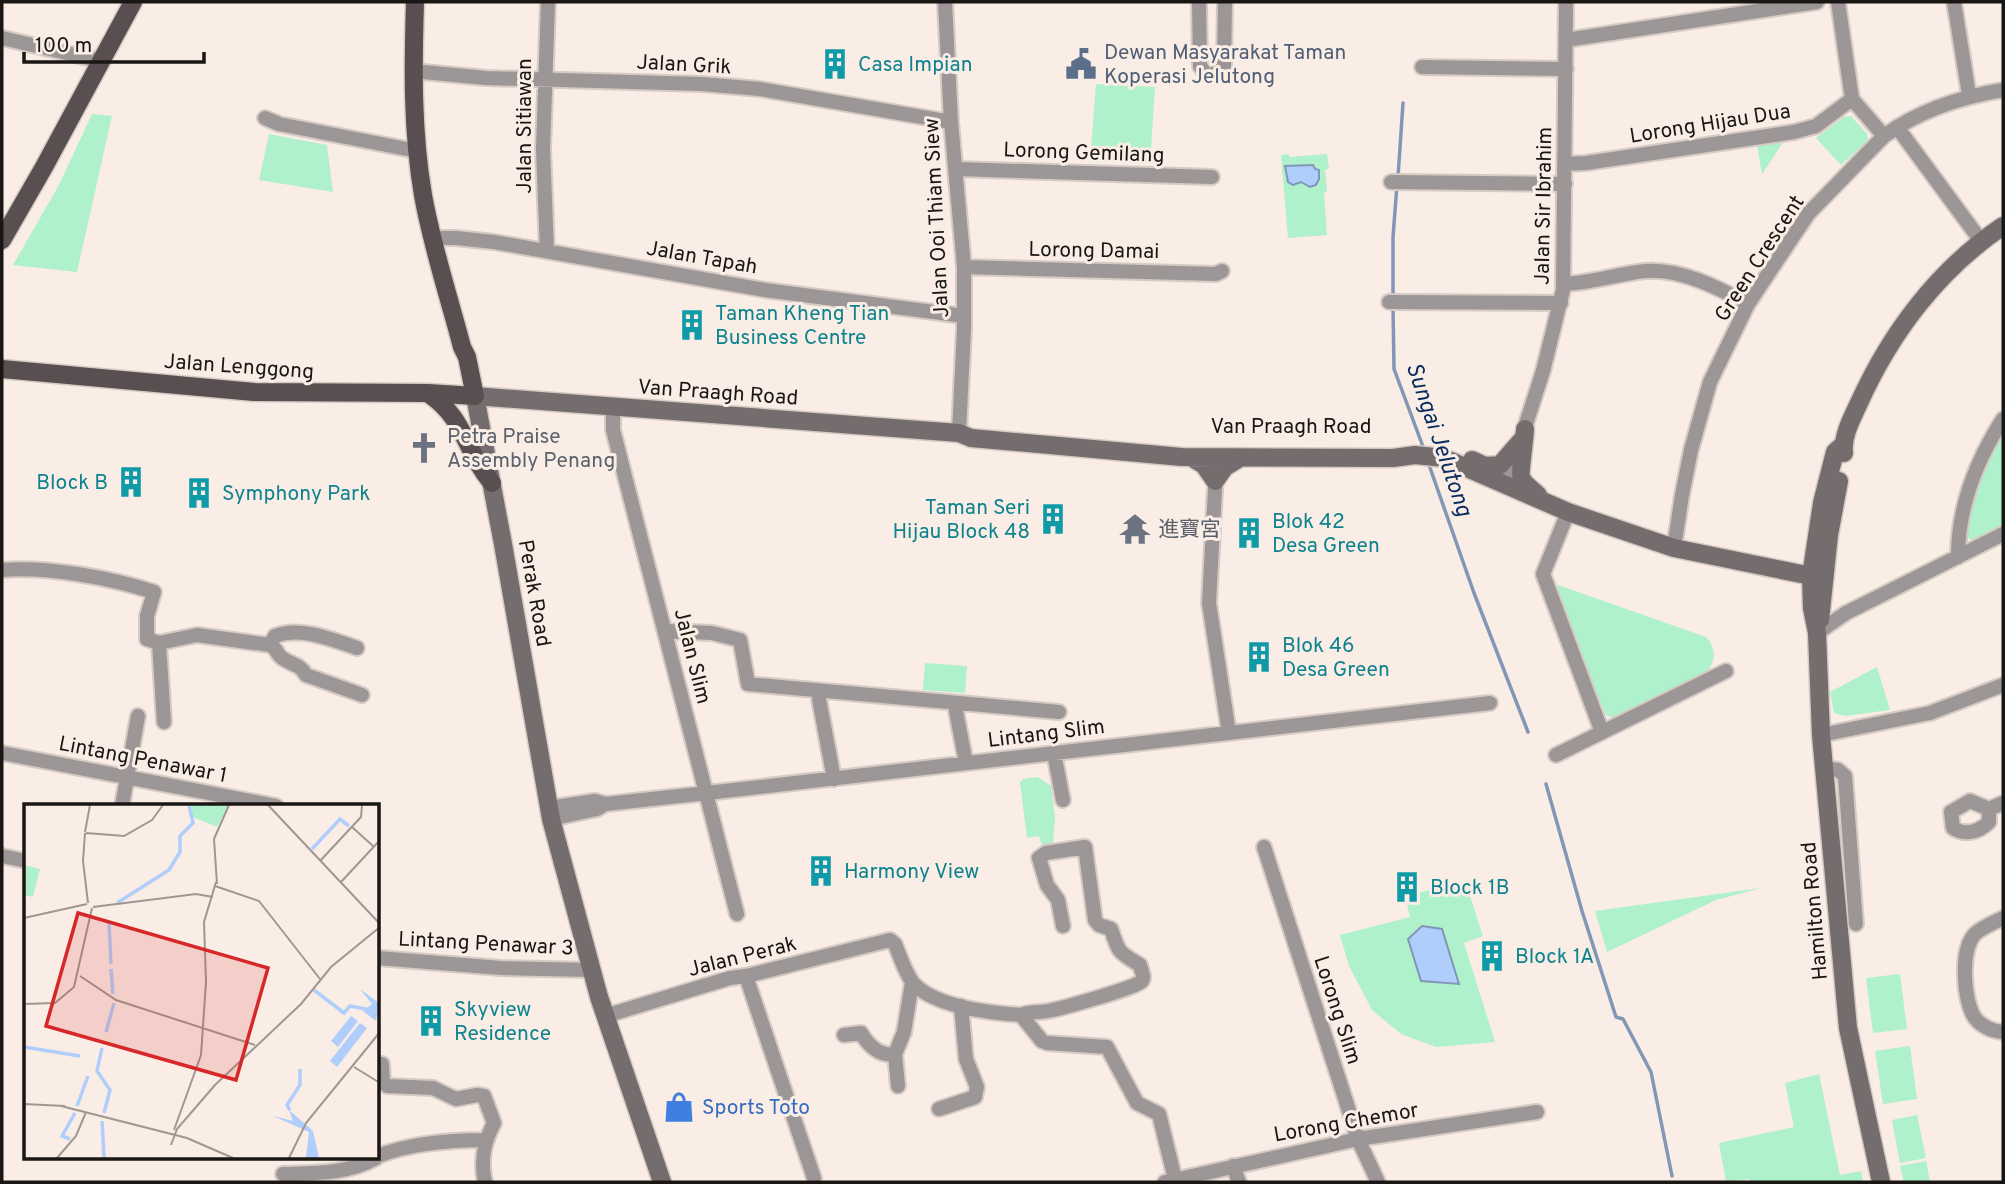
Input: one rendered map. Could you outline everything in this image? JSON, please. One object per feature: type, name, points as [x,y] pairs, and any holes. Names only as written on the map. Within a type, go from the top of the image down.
[{"type":"main road","points":[[3,235],[52,152],[133,2]]},
{"type":"main road","name":"Perak Road","points":[[415,2],[413,71],[417,151],[424,199],[462,347],[467,357],[469,396],[492,483],[550,813],[604,1016],[662,1182]]},
{"type":"main road","points":[[2,251],[54,161],[52,152]]},
{"type":"main road","name":"Hamilton Road","points":[[1881,1182],[1848,1028],[1821,735],[1817,633],[1812,608],[1811,576],[1825,491],[1835,452],[1843,445],[1864,393],[1890,344],[1918,304],[1953,266],[2003,226]]},
{"type":"main road","name":"Jalan Lenggong","points":[[2,369],[254,392],[428,393],[469,396]]},
{"type":"main road","points":[[428,393],[443,403],[455,418],[480,470],[492,483]]},
{"type":"main road","name":"Van Praagh Road","points":[[469,396],[959,433],[971,438],[1191,458],[1216,454],[1394,450],[1428,456],[1568,512],[1674,548],[1811,576]]},
{"type":"main road","name":"Van Praagh Road","points":[[959,433],[971,428],[1216,454],[1238,459],[1428,456]]},
{"type":"main road","points":[[1428,456],[1461,457],[1492,467],[1506,460],[1523,435]]},
{"type":"main road","points":[[1523,435],[1524,452],[1520,472],[1522,479],[1548,504]]},
{"type":"main road","name":"Hamilton Road","points":[[1817,633],[1829,536],[1844,454],[1843,445]]},
{"type":"main road","points":[[1191,458],[1204,465],[1215,481],[1225,467],[1238,459]]},
{"type":"main road","points":[[1811,576],[1822,608]]},
{"type":"street","name":"Jalan Sitiawan","points":[[547,251],[543,149],[548,2]]},
{"type":"street","name":"Jalan Ooi Thiam Siew","points":[[945,2],[951,122],[964,267],[959,433]]},
{"type":"street","points":[[1199,2],[1200,66],[1206,74],[1213,75],[1218,74],[1224,67],[1225,2]]},
{"type":"street","name":"Jalan Sir Ibrahim","points":[[1507,486],[1561,303],[1564,284],[1566,2]]},
{"type":"street","points":[[1566,40],[1817,2]]},
{"type":"street","points":[[1838,2],[1852,99],[1884,136]]},
{"type":"street","points":[[1954,2],[1969,95]]},
{"type":"street","points":[[2,38],[101,61]]},
{"type":"street","points":[[1422,67],[1566,69]]},
{"type":"street","name":"Jalan Grik","points":[[413,71],[486,78],[702,84],[760,89],[951,122]]},
{"type":"street","name":"Green Crescent","points":[[1674,548],[1689,461],[1710,382],[1748,304],[1808,214],[1884,136],[1897,127],[1935,107],[1969,95],[2003,90]]},
{"type":"street","name":"Lorong Hijau Dua","points":[[1565,164],[1794,132],[1816,126],[1852,99]]},
{"type":"street","points":[[265,118],[279,124],[417,151]]},
{"type":"street","points":[[1897,127],[1981,241]]},
{"type":"street","name":"Lorong Gemilang","points":[[956,169],[1212,177]]},
{"type":"street","points":[[1391,182],[1565,184]]},
{"type":"street","name":"Jalan Tapah","points":[[434,238],[456,238],[547,251],[765,290],[964,316]]},
{"type":"street","name":"Lorong Damai","points":[[964,267],[1216,274],[1222,271]]},
{"type":"street","points":[[1564,284],[1585,284],[1647,271],[1695,278],[1748,304]]},
{"type":"street","points":[[1395,302],[1561,303]]},
{"type":"street","name":"Jalan Slim","points":[[613,407],[613,430],[737,914]]},
{"type":"street","points":[[1958,557],[1958,533],[1966,495],[1987,443],[2003,419]]},
{"type":"street","points":[[1216,454],[1209,603],[1229,733]]},
{"type":"street","points":[[1568,512],[1543,574],[1602,732]]},
{"type":"street","points":[[1817,633],[1846,613],[2003,534]]},
{"type":"street","points":[[2,570],[17,569],[108,579],[153,592],[146,616],[147,639],[159,643],[197,635],[270,646],[276,649],[281,658],[302,667],[306,675],[362,695]]},
{"type":"street","points":[[1822,608],[1846,613]]},
{"type":"street","points":[[665,631],[712,633],[740,640],[748,684],[1059,712]]},
{"type":"street","points":[[270,646],[275,636],[288,633],[316,635],[357,648]]},
{"type":"street","points":[[159,643],[164,722]]},
{"type":"street","points":[[1556,755],[1727,671]]},
{"type":"street","points":[[1821,735],[1930,713],[2003,685]]},
{"type":"street","points":[[819,699],[834,779]]},
{"type":"street","name":"Lintang Slim","points":[[550,813],[595,801],[606,804],[707,793],[1490,703]]},
{"type":"street","points":[[956,711],[966,763]]},
{"type":"street","points":[[122,804],[138,716]]},
{"type":"street","name":"Lintang Penawar 1","points":[[2,753],[266,804]]},
{"type":"street","points":[[1055,753],[1063,800]]},
{"type":"street","points":[[1824,768],[1838,770],[1845,776],[1856,925]]},
{"type":"street","points":[[898,1086],[895,1054],[904,1032],[912,982],[933,997],[961,1006],[1021,1015],[1093,1000],[1140,984],[1140,965],[1124,957],[1117,949],[1111,929],[1099,925],[1095,920],[1085,847],[1046,853],[1039,858],[1047,885],[1058,900],[1063,926]]},
{"type":"street","name":"Lorong Slim","points":[[1264,847],[1358,1139],[1378,1182]]},
{"type":"street","points":[[2,856],[24,861]]},
{"type":"street","points":[[2003,918],[1975,934],[1965,952],[1970,1007],[1976,1018],[1990,1030],[2003,1032]]},
{"type":"street","name":"Jalan Perak","points":[[604,1016],[730,978],[890,940],[895,944],[912,982]]},
{"type":"street","name":"Lintang Penawar 3","points":[[380,958],[501,968],[591,970]]},
{"type":"street","points":[[746,976],[814,1178]]},
{"type":"street","points":[[939,1109],[975,1097],[977,1087],[966,1059],[961,1006]]},
{"type":"street","points":[[1021,1015],[1042,1041],[1047,1043],[1107,1047],[1137,1103],[1159,1115],[1170,1181]]},
{"type":"street","points":[[844,1035],[861,1033],[874,1049],[889,1055],[895,1054]]},
{"type":"street","points":[[382,1064],[383,1083],[387,1086],[433,1088],[456,1099],[484,1096],[495,1123],[486,1140],[482,1158],[485,1182]]},
{"type":"street","name":"Lorong Chemor","points":[[1170,1181],[1358,1139],[1537,1112]]},
{"type":"street","points":[[380,1156],[393,1150],[445,1142],[486,1140]]},
{"type":"street","points":[[283,1174],[341,1171],[362,1166],[372,1160]]},
{"type":"street","points":[[1233,1166],[1239,1182]]},
{"type":"green space","points":[[1096,84],[1155,87],[1150,163],[1090,162]]},
{"type":"green space","points":[[92,114],[112,116],[77,272],[13,265],[59,185]]},
{"type":"green space","points":[[1851,116],[1867,134],[1868,140],[1841,165],[1816,138],[1844,117]]},
{"type":"green space","points":[[269,134],[327,145],[333,192],[259,180]]},
{"type":"green space","points":[[1784,141],[1762,174],[1757,145]]},
{"type":"green space","points":[[1289,154],[1290,157],[1327,154],[1329,169],[1325,170],[1327,192],[1324,193],[1327,235],[1288,238],[1281,155]]},
{"type":"green space","points":[[2003,429],[2003,531],[1975,542],[1968,538],[1967,527],[1972,498],[1984,466]]},
{"type":"green space","points":[[1558,585],[1706,637],[1714,656],[1711,665],[1705,674],[1620,717],[1606,715],[1553,590]]},
{"type":"green space","points":[[925,663],[967,666],[965,693],[923,690]]},
{"type":"green space","points":[[1877,667],[1890,710],[1845,716],[1834,713],[1830,692]]},
{"type":"green space","points":[[1038,777],[1051,786],[1055,817],[1053,843],[1042,845],[1039,836],[1027,838],[1020,783],[1023,779]]},
{"type":"green space","points":[[1465,881],[1483,936],[1464,943],[1495,1042],[1436,1047],[1401,1034],[1372,1010],[1349,966],[1340,935],[1410,917],[1405,896]]},
{"type":"green space","points":[[1761,888],[1716,900],[1607,952],[1595,911]]},
{"type":"green space","points":[[1900,974],[1907,1029],[1873,1033],[1866,978]]},
{"type":"green space","points":[[1910,1046],[1917,1099],[1883,1104],[1875,1051]]},
{"type":"green space","points":[[1819,1074],[1840,1175],[1861,1171],[1863,1182],[1750,1182],[1749,1179],[1726,1182],[1719,1143],[1794,1127],[1785,1083]]},
{"type":"green space","points":[[1917,1115],[1926,1158],[1900,1163],[1892,1120]]},
{"type":"green space","points":[[1926,1161],[1930,1182],[1904,1182],[1900,1166]]},
{"type":"water","points":[[1313,165],[1319,170],[1316,185],[1310,187],[1301,182],[1293,185],[1288,182],[1285,166]]},
{"type":"water","points":[[1422,926],[1442,929],[1459,984],[1421,981],[1408,939]]},
{"type":"waterway","name":"Sungai Jelutong","points":[[1398,177],[1403,103]]},
{"type":"waterway","name":"Sungai Jelutong","points":[[1393,300],[1393,237],[1397,185]]},
{"type":"waterway","name":"Sungai Jelutong","points":[[1393,307],[1394,369],[1425,452]]},
{"type":"waterway","name":"Sungai Jelutong","points":[[1428,462],[1474,593],[1528,732]]},
{"type":"waterway","name":"Sungai Jelutong","points":[[1546,784],[1616,1017],[1623,1019],[1651,1072],[1672,1176]]},
{"type":"place","name":"Casa Impian","points":[[835,64]]},
{"type":"place","name":"Dewan Masyarakat Taman Koperasi Jelutong","points":[[1081,64]]},
{"type":"place","name":"Taman Kheng Tian Business Centre","points":[[692,325]]},
{"type":"place","name":"Petra Praise Assembly Penang","points":[[424,448]]},
{"type":"place","name":"Block B","points":[[131,482]]},
{"type":"place","name":"Symphony Park","points":[[199,493]]},
{"type":"place","name":"Taman Seri Hijau Block 48","points":[[1053,519]]},
{"type":"place","name":"進寶宮","points":[[1135,529]]},
{"type":"place","name":"Blok 42 Desa Green","points":[[1249,533]]},
{"type":"place","name":"Blok 46 Desa Green","points":[[1259,657]]},
{"type":"place","name":"Harmony View","points":[[821,871]]},
{"type":"place","name":"Block 1B","points":[[1407,887]]},
{"type":"place","name":"Block 1A","points":[[1492,956]]},
{"type":"place","name":"Skyview Residence","points":[[431,1021]]},
{"type":"place","name":"Sports Toto","points":[[679,1107]]}]
